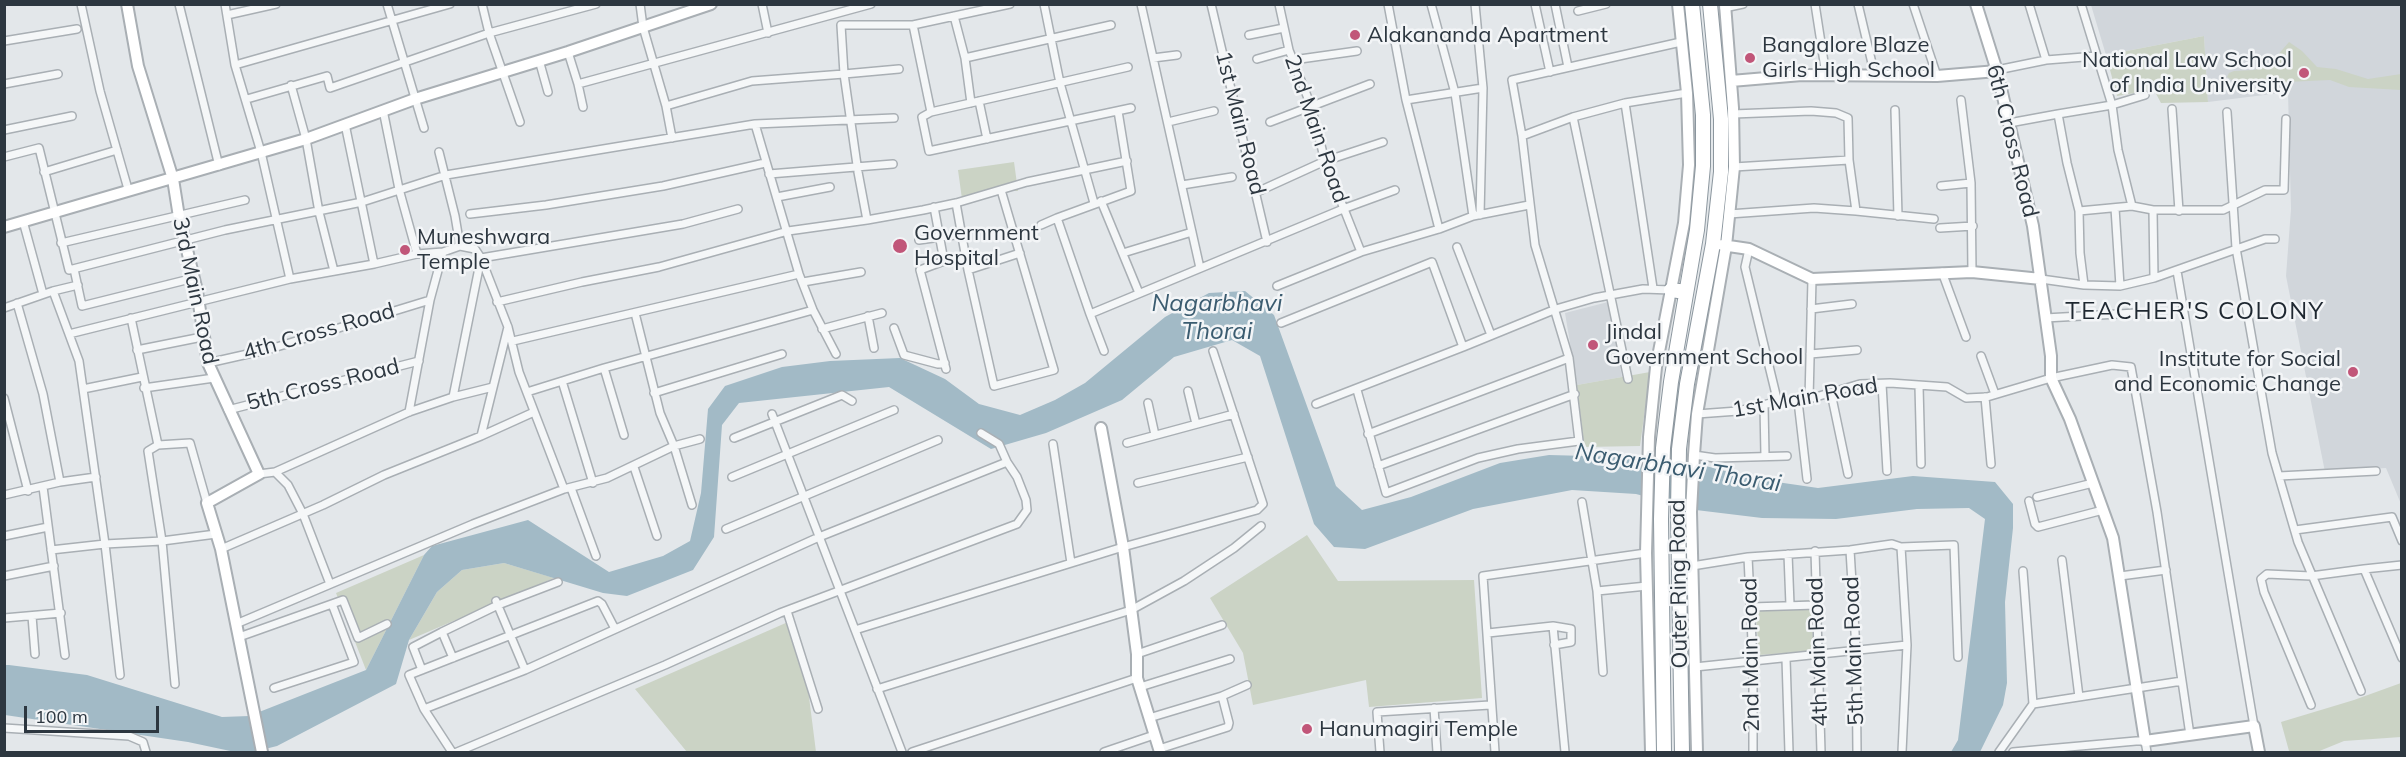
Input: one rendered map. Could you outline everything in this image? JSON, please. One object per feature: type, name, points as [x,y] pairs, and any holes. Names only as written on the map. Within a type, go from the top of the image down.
[{"type":"highway","name":"Outer Ring Road","points":[[1664,753],[1661,503],[1663,448],[1671,382],[1698,219],[1704,141],[1692,4]]},
{"type":"highway","name":"Outer Ring Road","points":[[1682,753],[1684,512],[1679,449],[1688,384],[1720,245],[1722,146],[1710,4]]},
{"type":"highway","points":[[1671,290],[1686,292]]},
{"type":"street","points":[[81,4],[100,91],[128,189]]},
{"type":"street","name":"3rd Main Road","points":[[127,4],[138,66],[172,178],[199,302],[202,337],[208,363],[259,474]]},
{"type":"street","points":[[179,4],[219,166]]},
{"type":"street","points":[[225,4],[235,65],[261,152],[290,279]]},
{"type":"street","points":[[227,15],[276,4]]},
{"type":"street","points":[[387,4],[424,128]]},
{"type":"street","points":[[235,65],[450,4]]},
{"type":"street","points":[[482,4],[501,71],[520,122]]},
{"type":"street","points":[[247,99],[327,76],[330,88],[489,33],[596,4]]},
{"type":"street","points":[[640,4],[643,27],[666,106],[672,138]]},
{"type":"street","points":[[4,227],[306,139],[415,99],[568,52],[711,4]]},
{"type":"street","points":[[762,4],[768,33]]},
{"type":"street","points":[[578,84],[871,4]]},
{"type":"street","points":[[841,25],[913,25],[1010,4]]},
{"type":"street","points":[[1044,4],[1060,83],[1084,170],[1139,293]]},
{"type":"street","points":[[1141,4],[1200,268]]},
{"type":"street","name":"1st Main Road","points":[[1211,4],[1268,242]]},
{"type":"street","name":"2nd Main Road","points":[[1279,4],[1289,50],[1311,106],[1325,161],[1361,252]]},
{"type":"street","points":[[1388,4],[1406,100],[1439,229]]},
{"type":"street","points":[[1431,4],[1455,93],[1476,215]]},
{"type":"street","points":[[1475,4],[1483,88],[1476,215]]},
{"type":"street","points":[[1535,4],[1550,72]]},
{"type":"street","points":[[1555,4],[1569,67]]},
{"type":"street","points":[[1578,11],[1606,4]]},
{"type":"street","points":[[1651,753],[1646,553],[1648,458],[1656,367],[1686,208],[1689,154],[1687,93],[1678,4]]},
{"type":"street","points":[[1697,753],[1692,566],[1684,512],[1693,459],[1720,245],[1729,214],[1734,167],[1731,81],[1724,6],[1743,4]]},
{"type":"street","points":[[1815,4],[1826,75]]},
{"type":"street","points":[[1858,4],[1875,76]]},
{"type":"street","points":[[1912,4],[1937,76]]},
{"type":"street","name":"6th Cross Road","points":[[1976,4],[1997,70],[2033,226],[2051,356],[2051,378]]},
{"type":"street","points":[[2029,4],[2046,60]]},
{"type":"street","points":[[2081,4],[2112,105],[2118,150],[2132,206]]},
{"type":"street","points":[[835,14],[841,25],[844,74],[867,220]]},
{"type":"street","points":[[954,16],[975,102],[987,139]]},
{"type":"street","points":[[913,25],[931,112]]},
{"type":"street","points":[[965,58],[1111,25]]},
{"type":"street","points":[[1249,35],[1284,28]]},
{"type":"street","points":[[4,41],[76,29]]},
{"type":"street","points":[[1357,390],[1386,493],[1478,458],[1518,449],[1579,441],[1569,357],[1535,245],[1522,136],[1512,80],[1682,42]]},
{"type":"street","points":[[1257,59],[1289,50]]},
{"type":"street","points":[[1293,60],[1356,51]]},
{"type":"street","points":[[568,52],[583,107]]},
{"type":"street","points":[[1153,58],[1177,55]]},
{"type":"street","points":[[1731,81],[1826,75],[1937,76],[1997,70],[2046,60],[2097,56]]},
{"type":"street","points":[[539,60],[548,92]]},
{"type":"street","points":[[1128,67],[931,112],[921,117],[929,151],[1131,108]]},
{"type":"street","points":[[666,106],[752,81],[899,69]]},
{"type":"street","points":[[4,84],[58,74]]},
{"type":"street","points":[[1270,122],[1370,84]]},
{"type":"street","points":[[291,85],[306,139],[334,271]]},
{"type":"street","points":[[1406,100],[1483,88]]},
{"type":"street","points":[[1522,136],[1573,117],[1625,103],[1687,93]]},
{"type":"street","points":[[2009,123],[2112,105],[2145,95]]},
{"type":"street","points":[[1961,100],[1971,183],[1972,272]]},
{"type":"street","points":[[1625,103],[1653,288]]},
{"type":"street","points":[[2172,109],[2179,211]]},
{"type":"street","points":[[383,110],[399,189],[417,254]]},
{"type":"street","points":[[1895,110],[1898,216]]},
{"type":"street","points":[[1041,225],[1131,191],[1118,111]]},
{"type":"street","points":[[1168,122],[1214,111]]},
{"type":"street","points":[[1733,114],[1811,111],[1836,113],[1848,118],[1849,160],[1856,212]]},
{"type":"street","points":[[2227,112],[2236,248],[2272,453],[2295,530],[2312,576],[2361,691]]},
{"type":"street","points":[[2058,114],[2079,212],[2080,253],[2084,285]]},
{"type":"street","points":[[4,130],[72,116]]},
{"type":"street","points":[[1573,117],[1628,379]]},
{"type":"street","points":[[4,157],[39,148],[69,270],[184,241],[362,202],[446,175],[754,124],[894,118]]},
{"type":"street","points":[[2079,212],[2132,206],[2153,210],[2223,210],[2265,190],[2284,190],[2286,118]]},
{"type":"street","points":[[345,124],[374,264]]},
{"type":"street","points":[[754,124],[788,231],[799,274],[813,310],[836,354]]},
{"type":"street","points":[[1257,192],[1325,161],[1383,142]]},
{"type":"street","points":[[44,172],[117,150]]},
{"type":"street","points":[[439,152],[446,175],[460,246]]},
{"type":"street","points":[[1734,167],[1849,160]]},
{"type":"street","points":[[497,302],[659,267],[788,231],[867,220],[934,207],[1027,182],[1127,161]]},
{"type":"street","points":[[470,214],[546,205],[663,186],[765,163]]},
{"type":"street","points":[[769,174],[858,169],[893,164]]},
{"type":"street","points":[[1182,184],[1232,177]]},
{"type":"street","points":[[1941,186],[1971,183]]},
{"type":"street","points":[[777,197],[830,187]]},
{"type":"street","points":[[956,202],[968,270],[994,386],[1054,370],[1001,190]]},
{"type":"street","points":[[1090,314],[1343,209],[1395,190]]},
{"type":"street","points":[[62,243],[245,200]]},
{"type":"street","points":[[1277,286],[1361,252],[1439,229],[1476,215],[1529,205]]},
{"type":"street","points":[[934,207],[944,261]]},
{"type":"street","points":[[2115,207],[2120,286]]},
{"type":"street","points":[[1729,214],[1814,208],[1934,219]]},
{"type":"street","points":[[481,258],[683,224],[738,209]]},
{"type":"street","points":[[2153,210],[2154,278]]},
{"type":"street","points":[[1057,218],[1104,351]]},
{"type":"street","points":[[22,221],[43,294]]},
{"type":"street","points":[[1940,228],[1973,226]]},
{"type":"street","points":[[1123,253],[1192,232]]},
{"type":"street","points":[[919,240],[962,234]]},
{"type":"street","points":[[1720,245],[1749,249],[1812,279],[1972,272],[2084,285],[2120,286],[2176,272],[2265,239],[2275,239]]},
{"type":"street","points":[[69,334],[290,279],[417,254],[443,252],[460,246],[475,249],[481,258],[513,341],[519,372],[526,392],[597,556]]},
{"type":"street","points":[[1457,247],[1491,335]]},
{"type":"street","points":[[1749,249],[1745,267],[1778,403]]},
{"type":"street","points":[[409,412],[430,300],[443,252]]},
{"type":"street","points":[[968,270],[1020,253]]},
{"type":"street","points":[[453,397],[481,258]]},
{"type":"street","points":[[894,328],[904,355],[945,366],[920,270],[944,261],[966,258]]},
{"type":"street","points":[[1281,323],[1432,262],[1463,347]]},
{"type":"street","points":[[74,269],[82,306],[194,278]]},
{"type":"street","points":[[803,282],[861,272]]},
{"type":"street","points":[[1942,272],[1966,337]]},
{"type":"street","points":[[2176,272],[2259,753]]},
{"type":"street","points":[[513,341],[799,274]]},
{"type":"street","points":[[1809,399],[1812,279]]},
{"type":"street","points":[[4,308],[52,291],[78,285]]},
{"type":"street","points":[[1316,405],[1556,309],[1610,294],[1653,288],[1671,290]]},
{"type":"street","points":[[52,291],[79,361],[105,544],[120,675]]},
{"type":"street","name":"4th Cross Road","points":[[208,363],[270,349],[430,300]]},
{"type":"street","points":[[17,303],[43,394],[60,482]]},
{"type":"street","points":[[1811,309],[1852,304]]},
{"type":"street","points":[[526,392],[644,356],[813,310]]},
{"type":"street","points":[[634,313],[660,413],[674,446],[692,505]]},
{"type":"street","points":[[822,329],[882,313]]},
{"type":"street","points":[[2045,318],[2136,314]]},
{"type":"street","points":[[868,316],[874,348]]},
{"type":"street","points":[[130,318],[158,445]]},
{"type":"street","points":[[482,436],[508,327]]},
{"type":"street","points":[[137,350],[202,337]]},
{"type":"street","points":[[1810,354],[1857,350]]},
{"type":"street","points":[[855,630],[1123,547],[1257,510],[1263,504],[1213,351]]},
{"type":"street","points":[[654,393],[782,354]]},
{"type":"street","points":[[1981,356],[1995,394]]},
{"type":"street","points":[[1368,434],[1569,357]]},
{"type":"street","name":"5th Cross Road","points":[[228,410],[419,360]]},
{"type":"street","name":"1st Main Road","points":[[1697,414],[1738,411],[1809,399],[1860,384],[1947,387],[1966,398],[1985,397],[2051,378],[2112,365],[2131,367],[2166,570]]},
{"type":"street","points":[[604,368],[624,435]]},
{"type":"street","points":[[83,389],[142,377]]},
{"type":"street","points":[[144,388],[214,378]]},
{"type":"street","points":[[2051,378],[2070,419],[2113,538],[2146,747]]},
{"type":"street","points":[[562,381],[593,483]]},
{"type":"street","points":[[1882,384],[1887,471]]},
{"type":"street","points":[[1919,386],[1922,464]]},
{"type":"street","points":[[207,503],[259,474],[275,472],[409,412],[453,397],[494,387]]},
{"type":"street","points":[[1188,391],[1196,424]]},
{"type":"street","points":[[1831,393],[1848,474]]},
{"type":"street","points":[[1378,466],[1575,394]]},
{"type":"street","points":[[734,438],[773,418],[842,395],[852,401]]},
{"type":"street","points":[[1985,397],[1991,464]]},
{"type":"street","points":[[4,398],[28,491]]},
{"type":"street","points":[[1798,401],[1807,479]]},
{"type":"street","points":[[1148,402],[1155,435]]},
{"type":"street","points":[[1764,405],[1765,456]]},
{"type":"street","points":[[732,477],[894,410]]},
{"type":"street","points":[[221,549],[303,514],[384,475],[482,436],[534,412]]},
{"type":"street","points":[[1127,442],[1234,414]]},
{"type":"street","points":[[773,418],[902,753]]},
{"type":"street","points":[[1101,428],[1123,547],[1139,683],[1159,751],[1228,727],[1222,696]]},
{"type":"street","points":[[457,753],[787,610],[1017,524],[1027,510],[1026,500],[1017,477],[999,444],[981,433]]},
{"type":"street","points":[[236,624],[567,488],[593,483],[634,467],[674,446],[700,439]]},
{"type":"street","points":[[726,529],[938,440]]},
{"type":"street","points":[[175,684],[162,541],[148,451],[158,445],[190,443],[221,549],[260,742]]},
{"type":"street","points":[[1053,444],[1071,563]]},
{"type":"street","points":[[1693,459],[1787,456]]},
{"type":"street","points":[[1138,483],[1248,457]]},
{"type":"street","points":[[424,710],[525,670],[819,537],[1007,462]]},
{"type":"street","points":[[634,467],[657,536]]},
{"type":"street","points":[[2279,476],[2376,471]]},
{"type":"street","points":[[275,472],[288,485],[303,514],[330,584]]},
{"type":"street","points":[[4,495],[60,482],[96,477]]},
{"type":"street","points":[[2093,483],[2033,499],[2035,524],[2038,527],[2103,510]]},
{"type":"street","points":[[43,487],[65,655]]},
{"type":"street","points":[[1582,502],[1597,591],[1603,672]]},
{"type":"street","points":[[2295,530],[2392,517],[2402,541]]},
{"type":"street","points":[[877,689],[1131,610],[1184,581],[1234,548],[1262,526]]},
{"type":"street","points":[[4,536],[48,527]]},
{"type":"street","points":[[51,550],[216,534]]},
{"type":"street","points":[[1692,566],[1748,557],[1850,550],[1892,544],[1901,547],[1954,545],[1958,657]]},
{"type":"street","points":[[1901,547],[1907,645],[1902,753]]},
{"type":"street","name":"5th Main Road","points":[[1850,550],[1856,649],[1857,753]]},
{"type":"street","name":"4th Main Road","points":[[1815,551],[1821,753]]},
{"type":"street","points":[[1495,753],[1483,576],[1646,553]]},
{"type":"street","points":[[1788,554],[1790,605]]},
{"type":"street","name":"2nd Main Road","points":[[1748,557],[1753,662],[1753,753]]},
{"type":"street","points":[[2062,560],[2079,697]]},
{"type":"street","points":[[2311,705],[2264,592],[2261,579],[2267,574],[2312,576],[2402,565]]},
{"type":"street","points":[[4,576],[54,566]]},
{"type":"street","points":[[2364,568],[2402,658]]},
{"type":"street","points":[[2120,576],[2166,570],[2190,735]]},
{"type":"street","points":[[1999,753],[2033,704],[2023,571]]},
{"type":"street","points":[[422,670],[413,647],[497,603],[558,582]]},
{"type":"street","points":[[1597,591],[1647,586]]},
{"type":"street","points":[[239,637],[343,600],[358,638],[387,624]]},
{"type":"street","points":[[452,753],[424,710],[409,675],[598,601],[602,604],[615,629]]},
{"type":"street","points":[[497,603],[525,670]]},
{"type":"street","points":[[274,688],[354,662],[332,604]]},
{"type":"street","points":[[1751,607],[1816,605]]},
{"type":"street","points":[[787,610],[819,709]]},
{"type":"street","points":[[4,618],[61,613]]},
{"type":"street","points":[[32,616],[35,654]]},
{"type":"street","points":[[1137,654],[1222,625]]},
{"type":"street","points":[[1488,633],[1553,626],[1571,629],[1571,642],[1554,645]]},
{"type":"street","points":[[1553,626],[1564,753]]},
{"type":"street","points":[[442,632],[453,658]]},
{"type":"street","points":[[1695,667],[1907,645]]},
{"type":"street","points":[[912,753],[1139,683],[1230,659]]},
{"type":"street","points":[[1786,659],[1789,753]]},
{"type":"street","points":[[2033,704],[2182,681]]},
{"type":"street","points":[[1149,718],[1222,696],[1247,685]]},
{"type":"street","points":[[1380,753],[1377,712],[1490,705]]},
{"type":"street","points":[[1434,708],[1437,753]]},
{"type":"street","points":[[2013,753],[2146,747],[2190,735],[2254,726]]},
{"type":"street","points":[[4,728],[129,736],[143,742],[146,753]]},
{"type":"street","points":[[1104,753],[1154,735]]},
{"type":"shaded area","name":"Institute for Social and Economic Change","points":[[2091,5],[2401,5],[2401,504],[2386,468],[2325,472],[2286,276],[2291,209],[2288,92],[2208,102],[2204,36],[2106,55]]},
{"type":"shaded area","points":[[2204,36],[2208,102],[2161,103],[2154,90],[2117,96],[2106,55]]},
{"type":"shaded area","points":[[2289,42],[2302,51],[2317,67],[2336,69],[2368,79],[2401,74],[2401,90],[2349,87],[2330,80],[2256,81],[2239,84],[2227,77],[2234,71],[2254,70],[2270,64]]},
{"type":"shaded area","points":[[1014,162],[1018,191],[1001,190],[962,199],[958,170]]},
{"type":"shaded area","name":"Jindal Government School","points":[[1608,302],[1622,377],[1577,385],[1565,313]]},
{"type":"shaded area","points":[[1650,372],[1640,446],[1584,447],[1577,385]]},
{"type":"shaded area","points":[[1307,535],[1338,581],[1474,580],[1482,698],[1369,707],[1366,680],[1253,705],[1243,653],[1210,598]]},
{"type":"shaded area","points":[[424,555],[366,670],[336,593]]},
{"type":"shaded area","points":[[504,563],[554,578],[409,640],[437,592],[462,570]]},
{"type":"shaded area","points":[[1810,600],[1814,651],[1759,655],[1755,604]]},
{"type":"shaded area","points":[[788,622],[808,689],[816,752],[687,752],[635,689]]},
{"type":"shaded area","points":[[2401,683],[2401,737],[2344,741],[2317,752],[2287,752],[2289,751],[2281,722]]},
{"type":"water","name":"Nagarbhavi Thorai","points":[[1245,291],[1274,315],[1336,486],[1362,510],[1411,497],[1500,463],[1549,455],[1624,457],[1698,464],[1756,479],[1818,488],[1913,476],[1995,482],[2013,504],[2013,528],[2005,602],[2007,683],[2003,705],[1980,752],[1951,752],[1958,740],[1985,519],[1969,508],[1917,509],[1836,519],[1762,518],[1696,510],[1636,494],[1572,490],[1473,509],[1365,549],[1334,547],[1314,524],[1260,356],[1232,340],[1174,357],[1122,400],[1046,433],[991,449],[889,387],[739,403],[722,425],[714,537],[693,570],[627,596],[603,593],[504,563],[462,570],[437,592],[409,640],[396,684],[277,746],[253,752],[235,752],[188,742],[5,715],[4,665],[9,665],[87,675],[222,717],[249,716],[366,670],[424,555],[432,546],[528,520],[609,572],[663,556],[690,541],[701,493],[708,409],[725,386],[782,367],[830,361],[900,358],[945,379],[979,404],[1020,415],[1055,400],[1085,383],[1165,317],[1209,293]]},
{"type":"place","name":"Alakananda Apartment","points":[[1355,35]]},
{"type":"place","name":"Bangalore Blaze Girls High School","points":[[1750,58]]},
{"type":"place","name":"National Law School of India University","points":[[2304,73]]},
{"type":"place","name":"Government Hospital","points":[[900,246]]},
{"type":"place","name":"Muneshwara Temple","points":[[405,250]]},
{"type":"place","name":"Jindal Government School","points":[[1593,345]]},
{"type":"place","name":"Institute for Social and Economic Change","points":[[2353,372]]},
{"type":"place","name":"Hanumagiri Temple","points":[[1307,729]]},
{"type":"district","name":"TEACHER'S COLONY","points":[[2195,312]]}]
